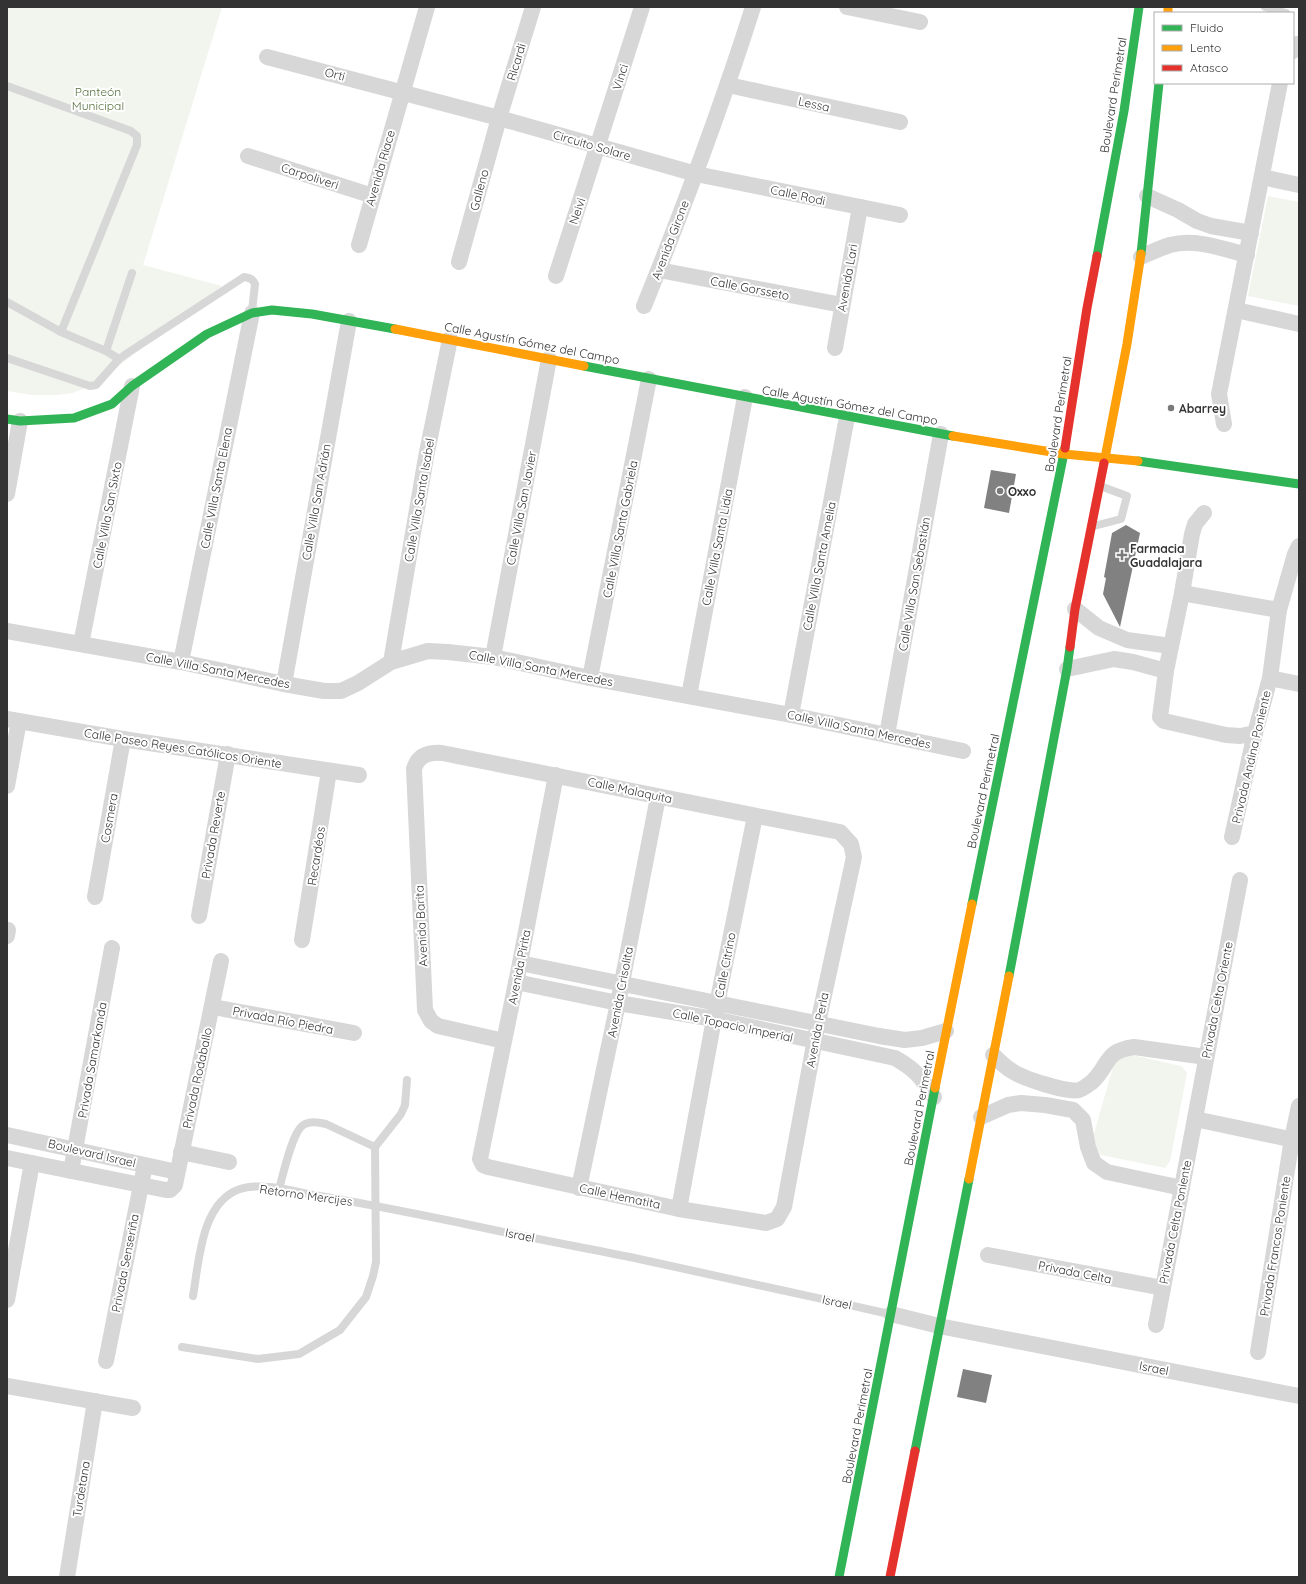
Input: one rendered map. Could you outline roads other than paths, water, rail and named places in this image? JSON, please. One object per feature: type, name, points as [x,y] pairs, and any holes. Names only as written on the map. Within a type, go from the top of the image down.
[{"type":"street","points":[[402,92],[427,7]]},
{"type":"street","name":"Ricardi","points":[[499,118],[533,7]]},
{"type":"street","name":"Vinci","points":[[598,147],[642,7]]},
{"type":"street","points":[[696,174],[728,85],[753,7]]},
{"type":"street","points":[[847,7],[920,22]]},
{"type":"street","name":"Boulevard Perimetral","points":[[839,1577],[892,1314],[946,1031],[1064,454],[1087,308],[1124,112],[1138,7]]},
{"type":"street","name":"Orti","points":[[267,57],[402,92]]},
{"type":"street","points":[[890,1577],[1014,952],[1067,669],[1075,609],[1127,344],[1141,257],[1147,196],[1146,179],[1159,84]]},
{"type":"street","points":[[1224,424],[1220,394],[1280,84]]},
{"type":"street","name":"Lessa","points":[[728,85],[900,122]]},
{"type":"street","name":"Circuito Solare","points":[[402,92],[696,174]]},
{"type":"street","name":"Avenida Riace","points":[[359,244],[402,92]]},
{"type":"street","name":"Galleno","points":[[459,262],[499,118]]},
{"type":"street","name":"Neivi","points":[[556,276],[598,147]]},
{"type":"street","name":"Carpoliveri","points":[[248,156],[372,196]]},
{"type":"street","points":[[1113,175],[1122,173]]},
{"type":"street","name":"Calle Rodi","points":[[696,174],[900,215]]},
{"type":"street","name":"Avenida Girone","points":[[644,306],[696,174]]},
{"type":"street","points":[[1262,178],[1299,185]]},
{"type":"street","points":[[1147,196],[1178,210],[1197,222],[1251,233]]},
{"type":"street","name":"Avenida Lari","points":[[834,348],[860,207]]},
{"type":"street","points":[[1208,246],[1211,226]]},
{"type":"street","points":[[1141,257],[1170,245],[1184,243],[1208,246],[1247,255]]},
{"type":"street","name":"Calle Gorsseto","points":[[659,270],[842,305]]},
{"type":"street","name":"Calle Agustín Gómez del Campo","points":[[13,420],[74,418],[112,404],[132,386],[207,334],[252,313],[272,310],[312,314],[450,339],[649,379],[941,434],[1064,454],[1153,462],[1299,484]]},
{"type":"street","points":[[1236,310],[1299,324]]},
{"type":"street","name":"Calle Villa Santa Elena","points":[[181,662],[252,313]]},
{"type":"street","name":"Calle Villa San Adrián","points":[[284,684],[349,321]]},
{"type":"street","name":"Calle Villa Santa Isabel","points":[[391,662],[426,457],[450,339]]},
{"type":"street","name":"Calle Villa San Javier","points":[[493,657],[549,359]]},
{"type":"street","name":"Calle Villa Santa Gabriela","points":[[590,678],[649,379]]},
{"type":"street","name":"Calle Villa San Sixto","points":[[81,644],[132,386]]},
{"type":"street","name":"Calle Villa Santa Lidia","points":[[689,696],[745,397]]},
{"type":"street","name":"Calle Villa Santa Amelia","points":[[791,715],[847,417]]},
{"type":"street","points":[[7,494],[13,420]]},
{"type":"street","name":"Calle Villa San Sebastián","points":[[887,735],[941,434]]},
{"type":"street","points":[[1204,513],[1196,524],[1192,534],[1166,672],[1160,717],[1164,721],[1226,736],[1240,736],[1255,733]]},
{"type":"street","name":"Privada Andina Poniente","points":[[1232,837],[1255,733],[1270,678],[1279,610],[1295,554],[1299,546]]},
{"type":"street","points":[[1182,593],[1279,610]]},
{"type":"street","points":[[1075,609],[1099,628],[1127,640],[1171,646]]},
{"type":"street","name":"Calle Villa Santa Mercedes","points":[[7,631],[181,662],[284,684],[341,691],[358,683],[391,662],[428,651],[493,657],[590,678],[791,715],[963,751]]},
{"type":"street","points":[[1124,660],[1127,640]]},
{"type":"street","points":[[1067,669],[1114,659],[1124,660],[1166,672]]},
{"type":"street","points":[[1270,678],[1299,684]]},
{"type":"street","points":[[7,786],[13,720]]},
{"type":"street","name":"Calle Paseo Reyes Católicos Oriente","points":[[13,720],[123,739],[359,775]]},
{"type":"street","name":"Cosmera","points":[[95,898],[123,739]]},
{"type":"street","name":"Calle Malaquita","points":[[421,756],[433,752],[442,753],[840,832]]},
{"type":"street","name":"Privada Reverte","points":[[199,916],[228,754]]},
{"type":"street","name":"Avenida Barita","points":[[421,756],[416,762],[414,769],[426,1010],[431,1021],[438,1026],[504,1041]]},
{"type":"street","name":"Recardéos","points":[[302,940],[329,771]]},
{"type":"street","name":"Avenida Pirita","points":[[480,1159],[556,775]]},
{"type":"street","name":"Avenida Crisolita","points":[[579,1188],[618,1002],[658,797]]},
{"type":"street","name":"Calle Citrino","points":[[679,1209],[717,1003],[755,816]]},
{"type":"street","name":"Avenida Perla","points":[[766,1223],[777,1220],[784,1207],[818,1024],[854,856],[851,844],[840,832]]},
{"type":"street","name":"Privada Celta Oriente","points":[[1195,1119],[1240,880]]},
{"type":"street","name":"Privada Samarkanda","points":[[71,1171],[112,948]]},
{"type":"street","name":"Privada Rodaballo","points":[[166,1190],[170,1190],[175,1185],[213,1007],[221,961]]},
{"type":"street","name":"Calle Topacio Imperial","points":[[520,963],[898,1039],[905,1040],[922,1038],[946,1031]]},
{"type":"street","name":"Calle Topacio Imperial","points":[[516,982],[714,1019],[815,1042],[895,1058],[910,1066],[921,1077],[934,1097]]},
{"type":"street","name":"Privada Río Piedra","points":[[213,1007],[354,1033]]},
{"type":"street","points":[[861,1051],[865,1033]]},
{"type":"street","points":[[895,1058],[898,1039]]},
{"type":"street","points":[[993,1056],[1010,1071],[1024,1078],[1069,1090],[1079,1090],[1091,1082],[1110,1057],[1122,1048],[1134,1047],[1206,1057]]},
{"type":"street","points":[[1045,1105],[1050,1085]]},
{"type":"street","points":[[981,1117],[1008,1105],[1021,1103],[1074,1110],[1083,1120],[1088,1147],[1094,1163],[1108,1172],[1182,1188]]},
{"type":"street","name":"Privada Francos Poniente","points":[[1258,1352],[1295,1140],[1299,1106]]},
{"type":"street","points":[[1195,1119],[1295,1140]]},
{"type":"street","name":"Privada Celta Poniente","points":[[1156,1325],[1195,1119]]},
{"type":"street","name":"Boulevard Israel","points":[[7,1135],[177,1172]]},
{"type":"street","points":[[181,1152],[229,1162]]},
{"type":"street","name":"Boulevard Israel","points":[[7,1158],[166,1190]]},
{"type":"street","name":"Calle Hematita","points":[[480,1159],[483,1165],[488,1168],[679,1209],[766,1223]]},
{"type":"street","points":[[7,1300],[32,1163]]},
{"type":"street","name":"Privada Senseriña","points":[[106,1361],[145,1165]]},
{"type":"street","name":"Privada Celta","points":[[988,1255],[1163,1288]]},
{"type":"street","name":"Israel","points":[[892,1314],[939,1326],[1299,1396]]},
{"type":"street","points":[[7,1386],[133,1408]]},
{"type":"street","name":"Turdetana","points":[[67,1577],[95,1401]]},
{"type":"lane","points":[[1265,7],[1282,12]]},
{"type":"lane","points":[[7,86],[131,131],[137,136],[137,145],[61,332]]},
{"type":"lane","points":[[106,351],[132,273]]},
{"type":"lane","points":[[7,358],[90,386],[96,386],[129,352],[244,278],[250,278],[255,284],[252,313]]},
{"type":"lane","points":[[7,302],[61,332],[106,351],[120,360]]},
{"type":"lane","points":[[1091,526],[1121,519],[1127,496],[1099,486]]},
{"type":"lane","points":[[182,1347],[258,1359],[299,1354],[340,1330],[366,1297],[373,1276],[376,1255],[375,1146],[401,1114],[405,1105],[407,1080]]},
{"type":"lane","points":[[279,1189],[296,1134],[302,1126],[310,1122],[326,1124],[375,1146]]},
{"type":"lane","name":"Retorno Mercijes","points":[[193,1296],[206,1228],[217,1206],[229,1195],[240,1189],[256,1187],[279,1189],[376,1205]]},
{"type":"lane","name":"Israel","points":[[376,1205],[646,1260],[892,1314]]},
{"type":"place","name":"Abarrey","points":[[1171,408]]},
{"type":"place","name":"Oxxo","points":[[1000,491]]},
{"type":"place","name":"Farmacia Guadalajara","points":[[1122,555]]},
{"type":"park label","name":"Panteón Municipal","points":[[98,98]]}]
